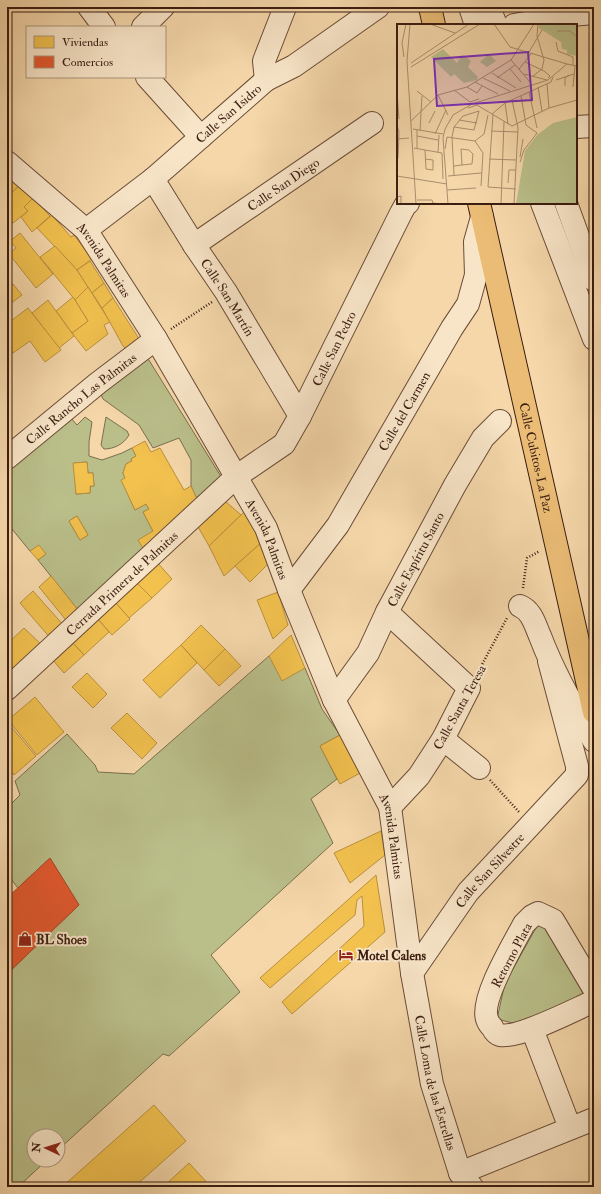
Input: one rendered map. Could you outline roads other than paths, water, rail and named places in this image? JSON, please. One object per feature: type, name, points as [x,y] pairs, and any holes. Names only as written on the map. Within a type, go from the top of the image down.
[{"type":"main road","points":[[430,7],[434,24]]},
{"type":"main road","name":"Calle Cubitos-La Paz","points":[[480,210],[594,712]]},
{"type":"street","points":[[89,7],[103,26]]},
{"type":"street","points":[[144,26],[163,7]]},
{"type":"street","points":[[266,80],[264,61],[285,7]]},
{"type":"street","name":"Calle San Isidro","points":[[86,230],[153,179],[266,80],[294,66],[378,7]]},
{"type":"street","points":[[470,7],[476,24]]},
{"type":"street","points":[[489,7],[496,24]]},
{"type":"street","points":[[520,24],[571,15],[594,13]]},
{"type":"street","points":[[148,78],[201,137]]},
{"type":"street","name":"Calle San Diego","points":[[194,245],[372,123]]},
{"type":"street","points":[[577,127],[594,126]]},
{"type":"street","name":"Avenida Palmitas","points":[[7,162],[86,230],[156,339],[266,528],[289,590],[334,700],[390,807],[412,973]]},
{"type":"street","name":"Calle San Martín","points":[[153,179],[194,245],[226,292],[300,416]]},
{"type":"street","name":"Calle San Pedro","points":[[237,476],[284,444],[300,416],[400,212],[406,204]]},
{"type":"street","points":[[542,204],[594,339]]},
{"type":"street","points":[[567,204],[589,248],[594,280]]},
{"type":"street","name":"Calle del Carmen","points":[[289,590],[338,525],[452,328],[468,304],[476,276],[475,242],[480,210]]},
{"type":"street","name":"Calle Rancho Las Palmitas","points":[[7,458],[98,383],[156,339]]},
{"type":"street","name":"Calle Espíritu Santo","points":[[334,700],[368,653],[387,612],[455,485],[483,438],[500,421]]},
{"type":"street","name":"Cerrada Primera de Palmitas","points":[[7,689],[237,476]]},
{"type":"street","points":[[520,606],[526,609],[534,620],[549,661],[574,710],[594,741]]},
{"type":"street","name":"Calle Santa Teresa","points":[[387,612],[469,688],[443,739],[419,776],[390,807]]},
{"type":"street","name":"Calle San Silvestre","points":[[412,973],[468,892],[577,775],[577,766],[549,661]]},
{"type":"street","points":[[443,739],[478,768]]},
{"type":"street","name":"Retorno Plata","points":[[594,989],[553,920],[538,914],[532,916],[524,924],[493,985],[487,1006],[486,1019],[494,1031],[499,1035],[505,1035],[532,1029],[594,1000]]},
{"type":"street","name":"Calle Loma de las Estrellas","points":[[412,973],[432,1084],[466,1180]]},
{"type":"street","points":[[532,1029],[570,1128]]},
{"type":"street","points":[[466,1180],[570,1128],[594,1119]]},
{"type":"place","name":"BL Shoes","points":[[25,939]]},
{"type":"place","name":"Motel Calens","points":[[346,955]]}]
